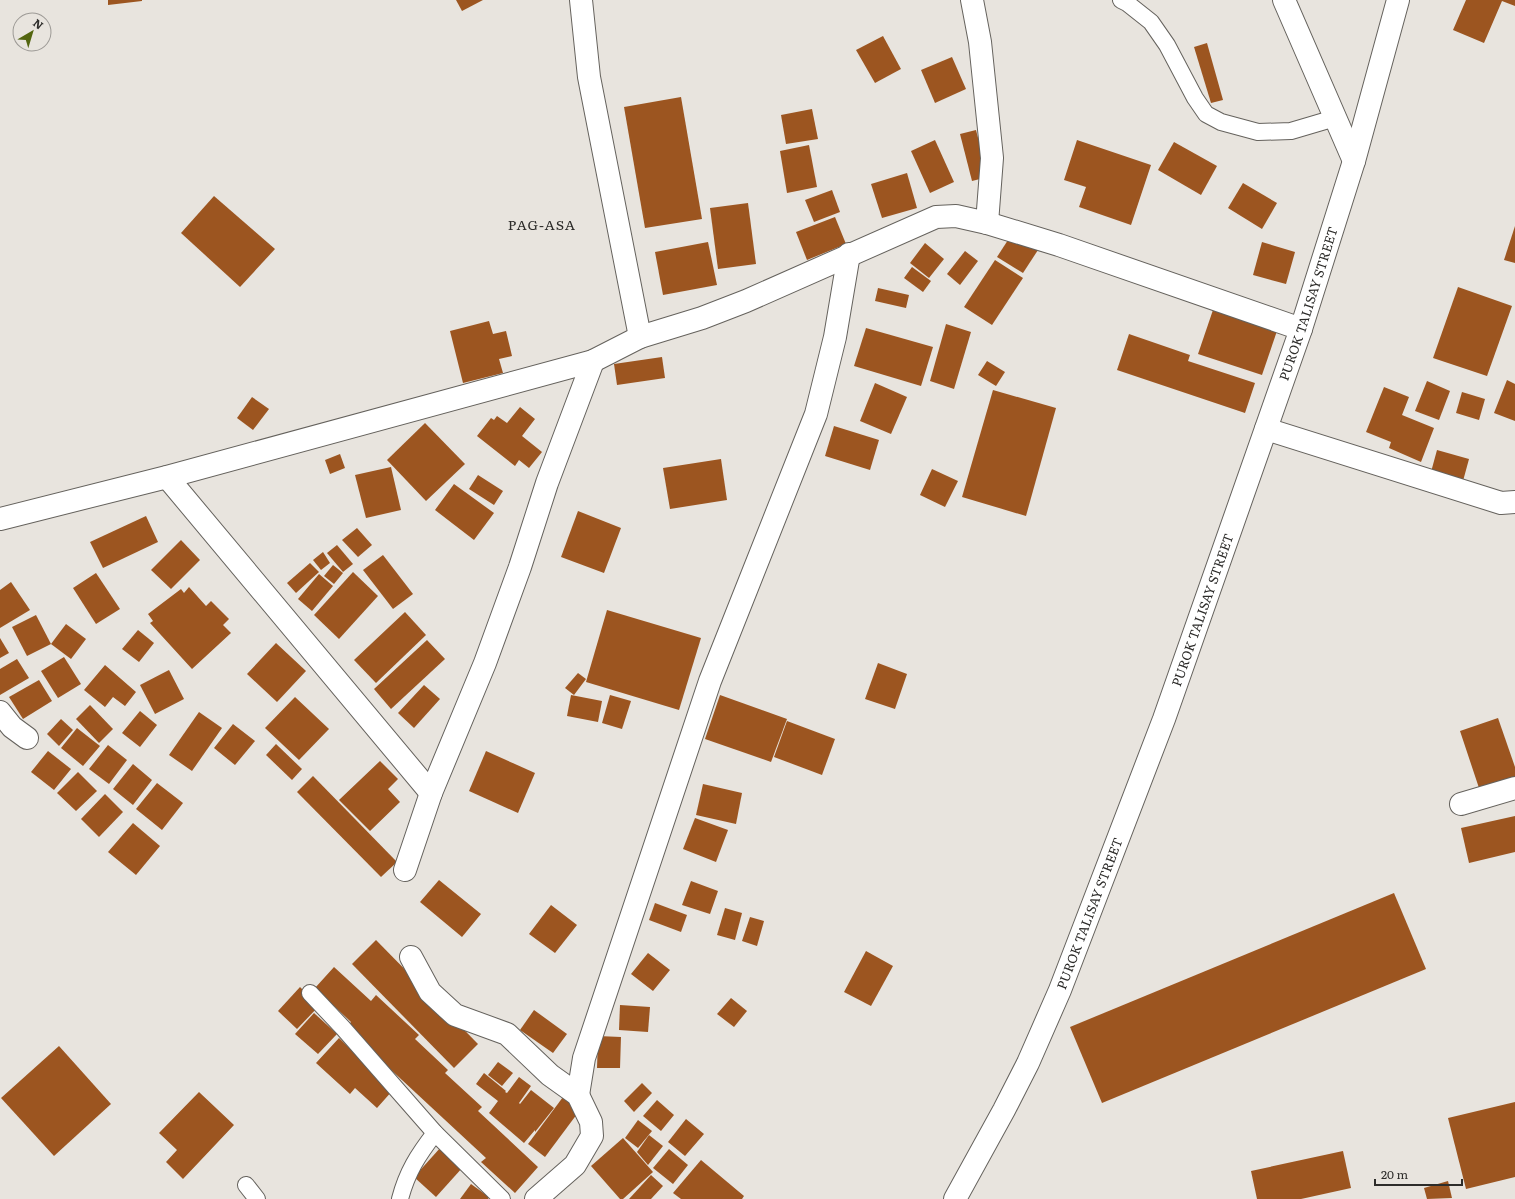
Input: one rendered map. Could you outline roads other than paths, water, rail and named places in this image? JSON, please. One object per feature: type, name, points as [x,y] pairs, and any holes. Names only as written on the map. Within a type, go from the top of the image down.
[{"type":"street","points":[[581,0],[589,77],[640,337]]},
{"type":"street","points":[[972,0],[980,42],[992,158],[988,223]]},
{"type":"street","points":[[1284,0],[1354,161]]},
{"type":"street","name":"PUROK TALISAY STREET","points":[[955,1199],[1028,1063],[1060,990],[1164,719],[1301,329],[1354,161],[1398,0]]},
{"type":"street","points":[[0,519],[167,477],[593,361],[640,337],[702,318],[936,217],[956,216],[988,223],[1059,245],[1301,329]]},
{"type":"street","points":[[578,1095],[584,1058],[710,681],[816,414],[835,337],[849,254]]},
{"type":"street","points":[[405,870],[431,792],[485,663],[520,567],[547,483],[593,361]]},
{"type":"street","points":[[1266,429],[1501,503],[1515,502]]},
{"type":"street","points":[[167,477],[431,792]]},
{"type":"street","points":[[0,712],[12,727],[27,738]]},
{"type":"street","points":[[1461,804],[1515,788]]},
{"type":"street","points":[[411,957],[430,992],[455,1015],[507,1034],[550,1075],[578,1095],[591,1122],[592,1136],[575,1164],[536,1199]]},
{"type":"lane","points":[[1121,0],[1152,22],[1167,45],[1195,98],[1206,114],[1221,122],[1258,132],[1291,131],[1335,118]]},
{"type":"lane","points":[[310,993],[343,1028],[435,1133],[502,1199]]},
{"type":"lane","points":[[400,1199],[415,1159],[435,1133]]},
{"type":"lane","points":[[246,1185],[257,1199]]},
{"type":"district","name":"PAG-ASA","points":[[542,225]]}]
